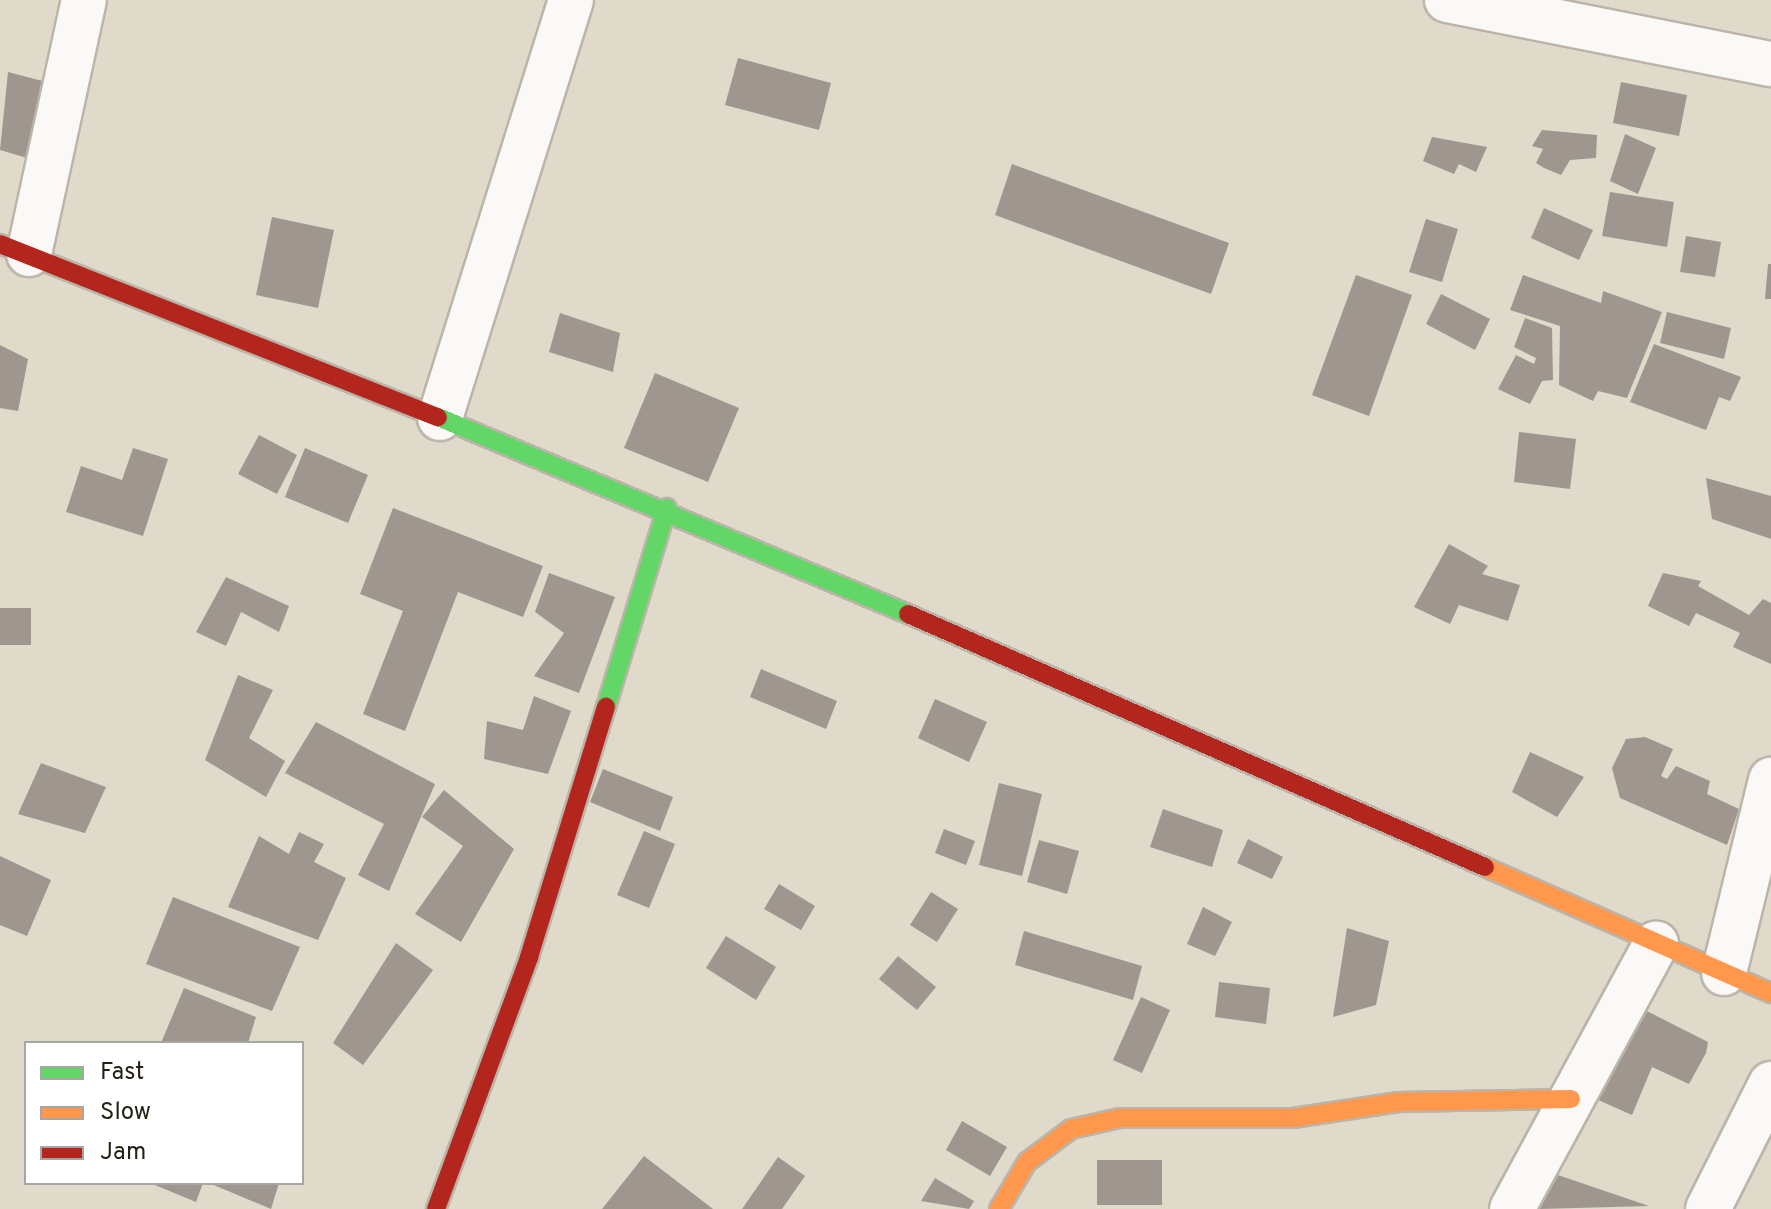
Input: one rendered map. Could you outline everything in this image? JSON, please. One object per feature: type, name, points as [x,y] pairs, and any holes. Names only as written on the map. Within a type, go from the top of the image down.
[{"type":"street","points":[[84,0],[15,249],[667,508],[1771,993]]},
{"type":"street","points":[[440,418],[571,0]]},
{"type":"street","points":[[1447,0],[1771,64]]},
{"type":"street","points":[[436,1209],[529,957],[667,508]]},
{"type":"street","points":[[1724,973],[1771,780]]},
{"type":"street","points":[[1512,1209],[1656,944]]},
{"type":"street","points":[[1708,1209],[1771,1084]]},
{"type":"street","points":[[999,1209],[1027,1162],[1071,1129],[1120,1118],[1293,1118],[1399,1102],[1571,1099]]},
{"type":"building","points":[[738,58],[831,83],[819,130],[725,105]]},
{"type":"building","points":[[8,72],[54,84],[34,160],[0,150]]},
{"type":"building","points":[[1621,82],[1687,95],[1679,136],[1613,123]]},
{"type":"building","points":[[1542,130],[1597,135],[1596,158],[1570,160],[1561,175],[1544,168],[1536,163],[1543,149],[1532,146]]},
{"type":"building","points":[[1625,134],[1656,148],[1638,194],[1610,181]]},
{"type":"building","points":[[1432,137],[1487,147],[1476,172],[1459,164],[1454,174],[1423,161]]},
{"type":"building","points":[[1012,164],[1229,243],[1211,294],[995,215]]},
{"type":"building","points":[[1610,192],[1674,202],[1667,247],[1602,236]]},
{"type":"building","points":[[1544,208],[1593,230],[1579,260],[1531,238]]},
{"type":"building","points":[[272,217],[334,230],[318,308],[256,295]]},
{"type":"building","points":[[1426,219],[1458,229],[1442,282],[1409,272]]},
{"type":"building","points":[[1686,236],[1721,242],[1715,277],[1680,272]]},
{"type":"building","points":[[1768,264],[1771,264],[1771,299],[1765,299]]},
{"type":"building","points":[[1356,275],[1412,295],[1369,416],[1312,395]]},
{"type":"building","points":[[1523,275],[1601,303],[1603,291],[1662,312],[1627,398],[1598,391],[1593,401],[1559,385],[1560,326],[1510,310]]},
{"type":"building","points":[[1441,294],[1490,319],[1475,350],[1426,324]]},
{"type":"building","points":[[1667,312],[1731,328],[1724,359],[1660,343]]},
{"type":"building","points":[[560,313],[620,333],[613,372],[549,352]]},
{"type":"building","points":[[1525,318],[1552,328],[1553,380],[1542,381],[1530,404],[1498,389],[1516,355],[1534,364],[1536,358],[1514,347]]},
{"type":"building","points":[[1654,344],[1741,377],[1730,401],[1719,397],[1706,430],[1630,402]]},
{"type":"building","points":[[0,345],[28,359],[18,411],[0,408]]},
{"type":"building","points":[[655,373],[739,408],[708,482],[624,448]]},
{"type":"building","points":[[1519,432],[1576,439],[1570,489],[1514,482]]},
{"type":"building","points":[[259,435],[297,455],[277,494],[238,474]]},
{"type":"building","points":[[133,448],[168,459],[143,536],[66,512],[81,466],[122,480]]},
{"type":"building","points":[[305,448],[368,475],[348,523],[285,497]]},
{"type":"building","points":[[1706,478],[1771,496],[1771,539],[1712,519]]},
{"type":"building","points":[[393,508],[543,566],[523,617],[458,592],[405,731],[363,714],[403,611],[360,594]]},
{"type":"building","points":[[1449,544],[1488,566],[1482,574],[1520,585],[1508,621],[1459,605],[1450,624],[1414,607]]},
{"type":"building","points":[[549,573],[615,597],[579,693],[534,676],[564,633],[535,612]]},
{"type":"building","points":[[1663,573],[1701,581],[1698,586],[1749,615],[1763,599],[1771,603],[1771,664],[1733,647],[1740,633],[1696,613],[1689,626],[1648,606]]},
{"type":"building","points":[[226,577],[289,606],[279,632],[241,612],[226,646],[196,632]]},
{"type":"building","points":[[0,608],[31,608],[31,645],[0,645]]},
{"type":"building","points":[[761,669],[837,701],[826,729],[750,697]]},
{"type":"building","points":[[238,675],[273,690],[249,738],[285,761],[266,797],[205,760]]},
{"type":"building","points":[[534,696],[571,711],[548,774],[484,759],[487,721],[523,730]]},
{"type":"building","points":[[935,699],[987,722],[969,762],[918,738]]},
{"type":"building","points":[[316,722],[435,784],[389,891],[358,875],[384,824],[285,773]]},
{"type":"building","points":[[1645,737],[1673,749],[1661,776],[1667,779],[1676,766],[1710,781],[1707,794],[1739,809],[1727,845],[1620,798],[1612,768],[1626,739]]},
{"type":"building","points":[[1530,752],[1584,777],[1557,817],[1512,792]]},
{"type":"building","points":[[41,763],[106,787],[85,833],[18,814]]},
{"type":"building","points":[[603,769],[673,797],[660,831],[590,802]]},
{"type":"building","points":[[999,783],[1042,794],[1022,876],[979,865]]},
{"type":"building","points":[[444,790],[514,849],[461,942],[415,914],[463,846],[422,817]]},
{"type":"building","points":[[1163,809],[1223,830],[1212,867],[1150,847]]},
{"type":"building","points":[[944,829],[975,841],[966,865],[935,853]]},
{"type":"building","points":[[644,831],[675,844],[649,908],[617,895]]},
{"type":"building","points":[[299,832],[324,844],[314,862],[346,878],[318,940],[228,907],[259,836],[289,854]]},
{"type":"building","points":[[1248,839],[1283,857],[1272,879],[1237,863]]},
{"type":"building","points":[[1039,840],[1079,851],[1067,894],[1027,882]]},
{"type":"building","points":[[0,856],[51,880],[27,936],[0,925]]},
{"type":"building","points":[[779,884],[815,906],[801,930],[764,909]]},
{"type":"building","points":[[931,892],[958,909],[937,942],[910,925]]},
{"type":"building","points":[[173,897],[300,947],[272,1011],[146,964]]},
{"type":"building","points":[[1203,907],[1232,922],[1215,956],[1187,944]]},
{"type":"building","points":[[1347,928],[1389,941],[1376,1005],[1333,1017]]},
{"type":"building","points":[[1024,931],[1142,966],[1133,1000],[1015,965]]},
{"type":"building","points":[[726,936],[776,967],[756,1000],[706,968]]},
{"type":"building","points":[[396,943],[433,970],[363,1065],[333,1043]]},
{"type":"building","points":[[898,956],[936,987],[917,1010],[879,979]]},
{"type":"building","points":[[1219,982],[1270,988],[1266,1024],[1215,1017]]},
{"type":"building","points":[[184,988],[256,1017],[249,1041],[162,1041]]},
{"type":"building","points":[[1141,997],[1170,1010],[1142,1073],[1113,1060]]},
{"type":"building","points":[[1629,1002],[1708,1042],[1706,1053],[1689,1084],[1652,1067],[1632,1115],[1596,1099],[1582,1126],[1569,1121]]},
{"type":"building","points":[[962,1121],[1007,1147],[990,1176],[946,1150]]},
{"type":"building","points":[[644,1156],[713,1209],[602,1209]]},
{"type":"building","points":[[778,1157],[805,1176],[782,1209],[742,1209]]},
{"type":"building","points":[[1097,1160],[1162,1160],[1162,1205],[1097,1205]]},
{"type":"building","points":[[1555,1174],[1649,1206],[1539,1209]]},
{"type":"building","points":[[935,1178],[974,1201],[969,1209],[921,1201]]},
{"type":"building","points":[[155,1185],[202,1185],[196,1202]]},
{"type":"building","points":[[214,1185],[278,1185],[271,1209]]},
{"type":"traffic: fast","points":[[438,417],[908,614]]},
{"type":"traffic: fast","points":[[606,707],[667,508]]},
{"type":"traffic: slow","points":[[1485,867],[1771,993]]},
{"type":"traffic: slow","points":[[999,1209],[1027,1162],[1071,1129],[1120,1118],[1293,1118],[1399,1102],[1571,1099]]},
{"type":"traffic: jam","points":[[0,244],[438,417]]},
{"type":"traffic: jam","points":[[908,614],[1485,867]]},
{"type":"traffic: jam","points":[[436,1209],[529,957],[606,707]]}]
